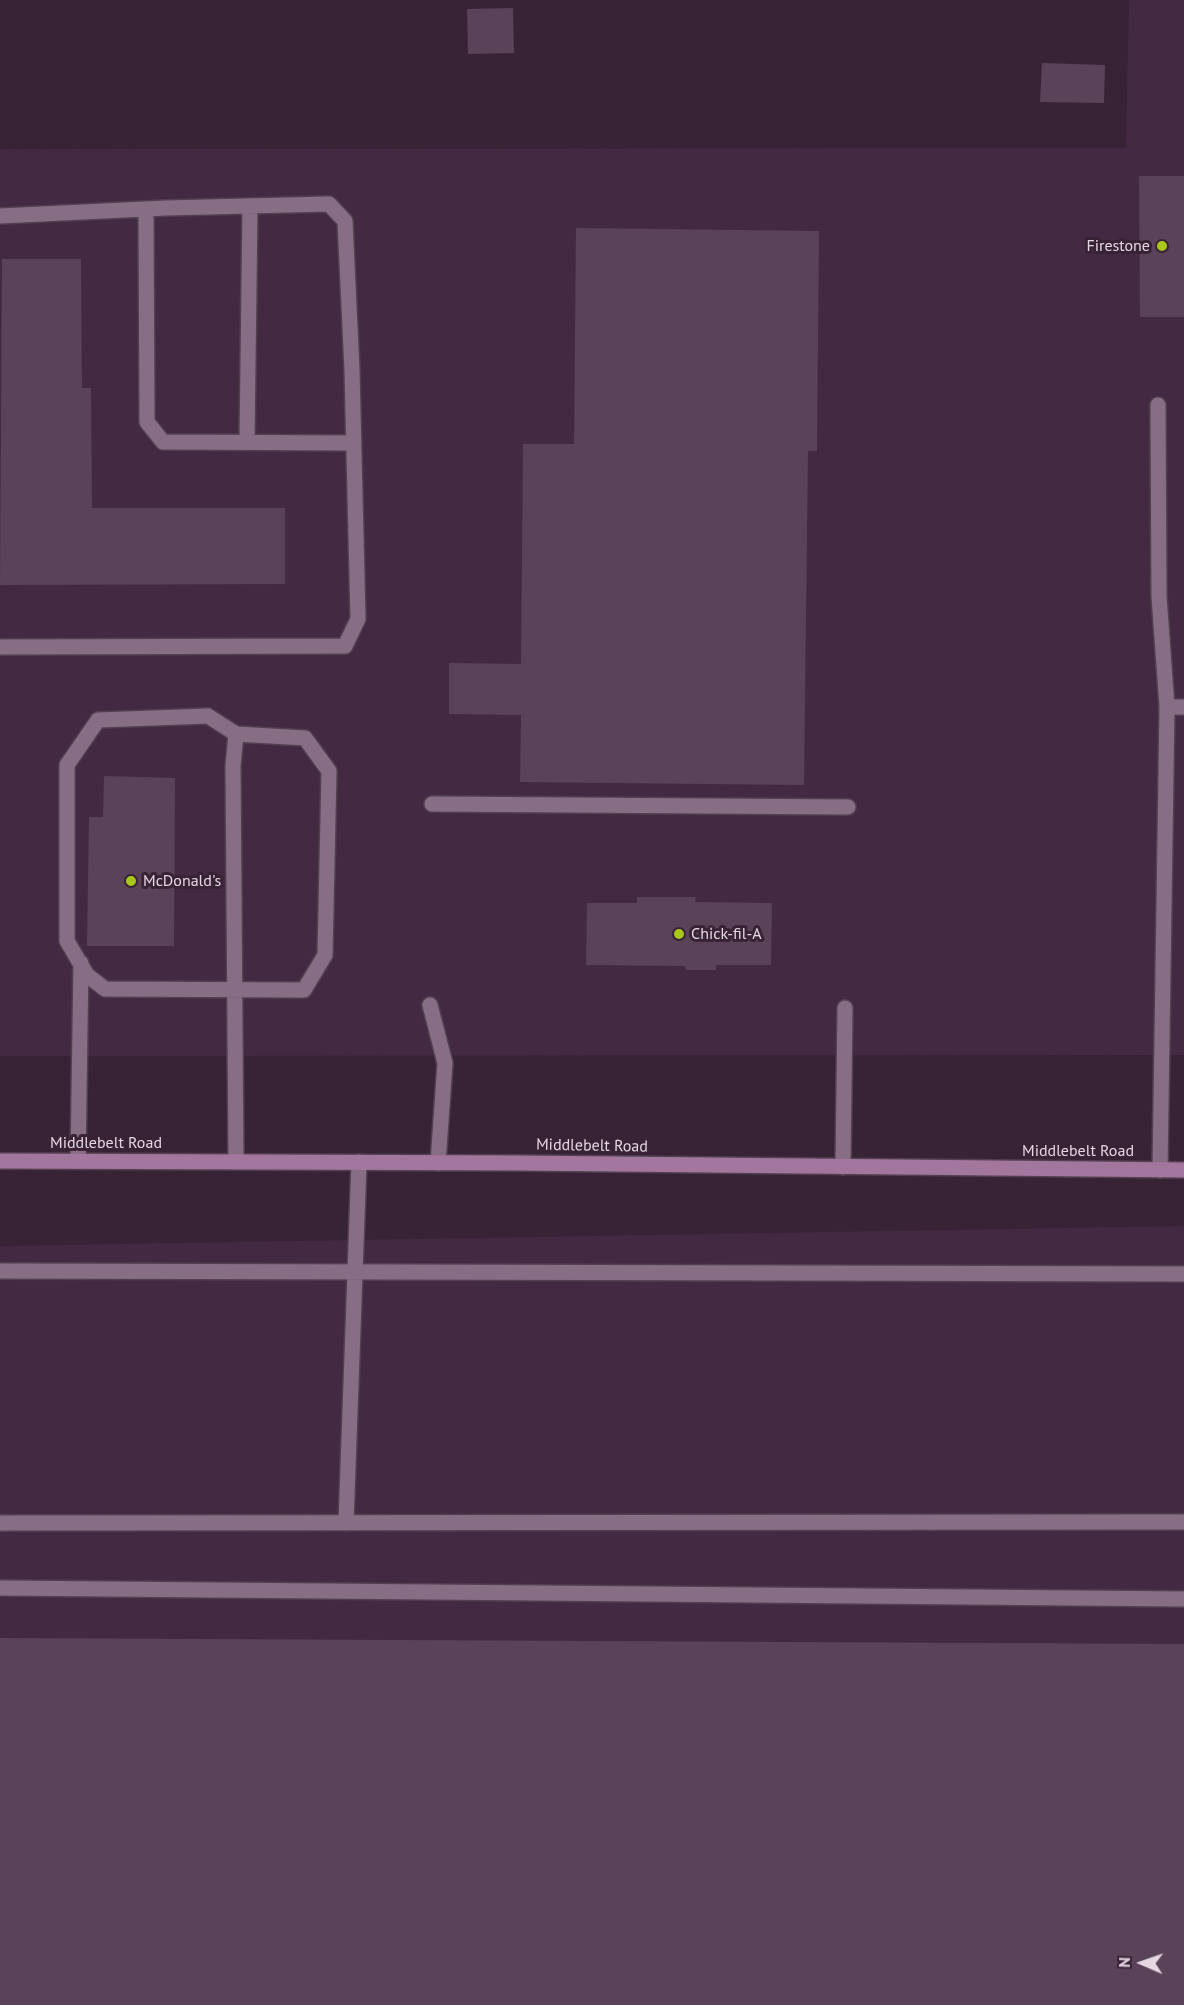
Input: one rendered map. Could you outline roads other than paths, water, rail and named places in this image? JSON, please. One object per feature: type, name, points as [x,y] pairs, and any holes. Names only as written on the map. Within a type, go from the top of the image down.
[{"type":"main road","name":"Middlebelt Road","points":[[0,1161],[1184,1170]]},
{"type":"lane","points":[[0,216],[329,204],[345,221],[358,619],[345,646],[0,646]]},
{"type":"lane","points":[[247,442],[250,206]]},
{"type":"lane","points":[[146,209],[147,422],[164,442],[354,443]]},
{"type":"lane","points":[[1158,405],[1159,596],[1167,707],[1160,1170]]},
{"type":"lane","points":[[1167,707],[1184,707]]},
{"type":"lane","points":[[208,716],[236,734],[305,738],[329,771],[325,955],[304,990],[105,989],[87,975],[68,941],[67,765],[98,720],[208,716]]},
{"type":"lane","points":[[236,734],[233,766],[236,1161]]},
{"type":"lane","points":[[432,804],[848,807]]},
{"type":"lane","points":[[78,1161],[81,963]]},
{"type":"lane","points":[[430,1005],[445,1062],[438,1163]]},
{"type":"lane","points":[[843,1167],[846,1008]]},
{"type":"lane","points":[[346,1523],[359,1162]]},
{"type":"lane","points":[[0,1271],[1184,1274]]},
{"type":"lane","points":[[0,1523],[1184,1522]]},
{"type":"lane","points":[[0,1588],[1184,1599]]},
{"type":"place","name":"Firestone","points":[[1162,246]]},
{"type":"place","name":"McDonald's","points":[[131,881]]},
{"type":"place","name":"Chick-fil-A","points":[[679,934]]}]
